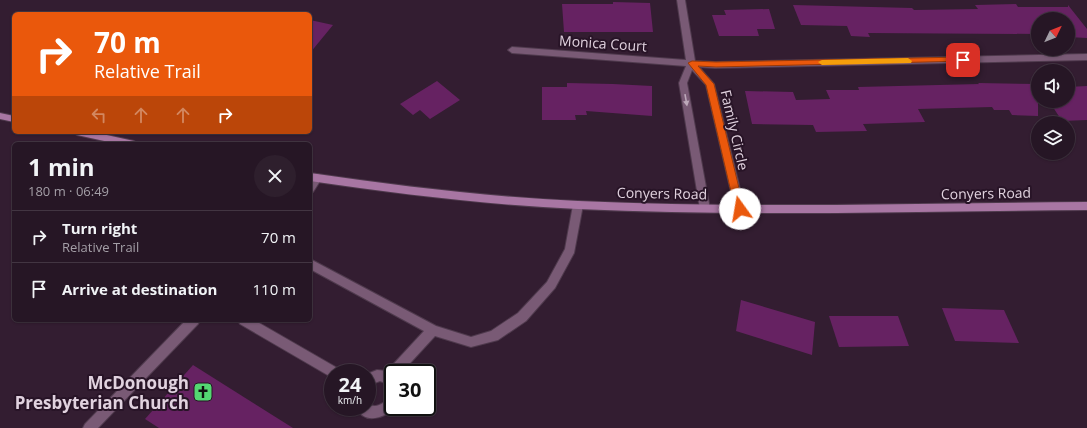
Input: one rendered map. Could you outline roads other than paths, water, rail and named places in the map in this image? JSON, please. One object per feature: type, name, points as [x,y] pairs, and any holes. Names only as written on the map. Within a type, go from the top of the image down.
[{"type":"main road","points":[[0,116],[12,119]]},
{"type":"main road","points":[[86,134],[124,142]]},
{"type":"main road","name":"Conyers Road","points":[[314,178],[499,199],[578,205],[740,209],[1087,206]]},
{"type":"street","points":[[681,0],[692,63],[683,83],[705,208]]},
{"type":"street","name":"Monica Court","points":[[512,50],[716,65],[1087,57]]},
{"type":"street","name":"Family Circle","points":[[692,63],[710,84],[740,209]]},
{"type":"street","points":[[312,265],[433,330],[471,342],[494,336],[522,317],[551,285],[570,250],[578,205]]},
{"type":"street","points":[[89,428],[192,322]]},
{"type":"street","points":[[247,322],[324,367]]},
{"type":"street","points":[[403,364],[433,330]]},
{"type":"place","name":"McDonough Presbyterian Church","points":[[203,392]]}]
